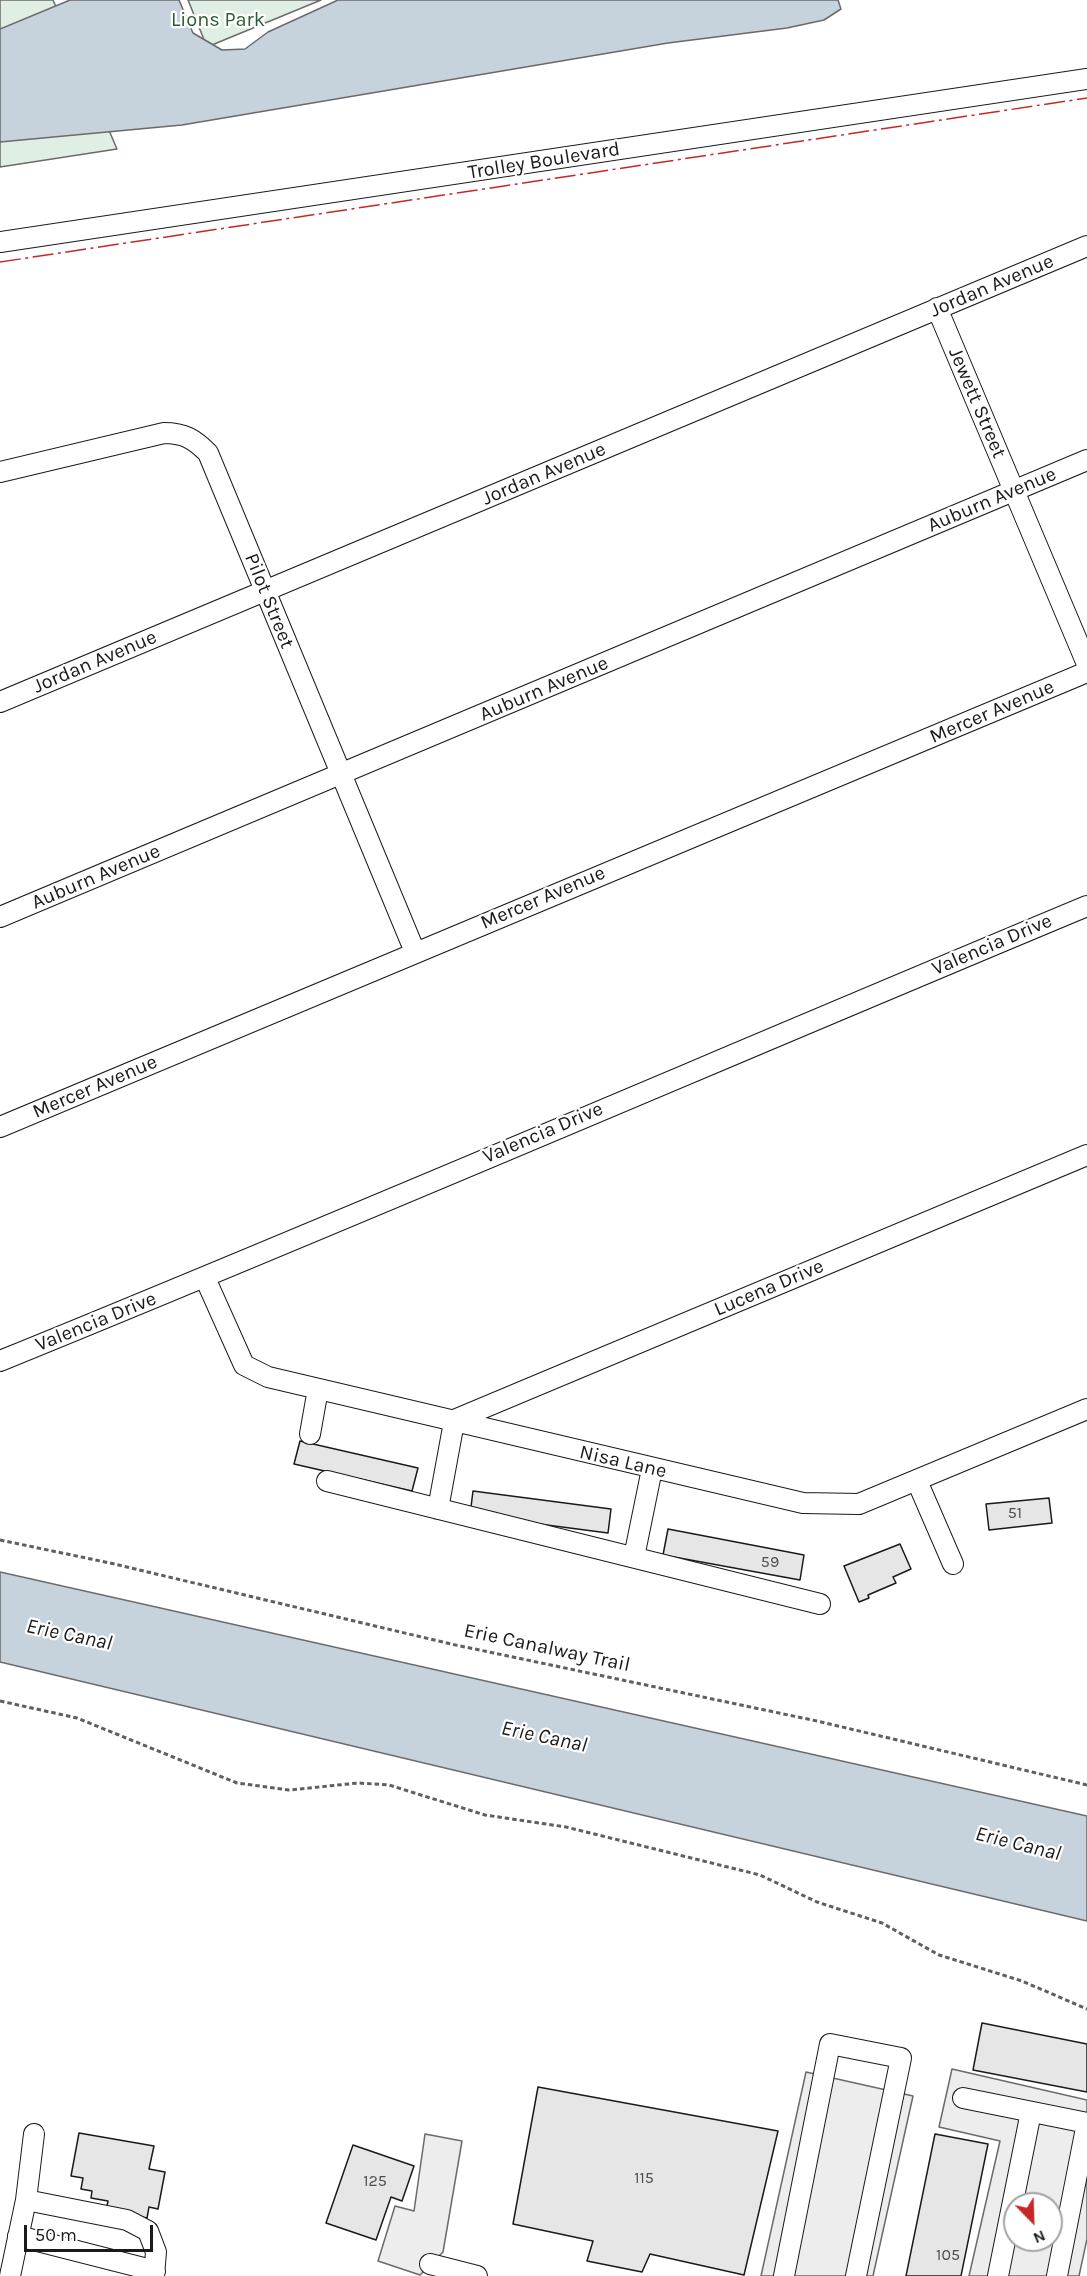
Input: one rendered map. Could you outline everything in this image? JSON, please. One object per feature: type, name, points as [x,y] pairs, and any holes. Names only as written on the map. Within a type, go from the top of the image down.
[{"type":"street","name":"Trolley Boulevard","points":[[0,242],[1087,79]]},
{"type":"street","name":"Jordan Avenue","points":[[0,702],[1087,246]]},
{"type":"street","name":"Jewett Street","points":[[937,308],[1087,664]]},
{"type":"street","name":"Pilot Street","points":[[0,471],[164,433],[179,433],[196,440],[208,453],[415,952]]},
{"type":"street","name":"Auburn Avenue","points":[[0,917],[1087,460]]},
{"type":"street","name":"Mercer Avenue","points":[[0,1127],[1087,672]]},
{"type":"street","name":"Valencia Drive","points":[[0,1361],[205,1278],[1087,906]]},
{"type":"street","name":"Lucena Drive","points":[[453,1421],[1087,1155]]},
{"type":"street","name":"Nisa Lane","points":[[205,1278],[244,1365],[268,1377],[803,1503],[860,1504],[1087,1409]]},
{"type":"street","points":[[310,1434],[318,1389]]},
{"type":"street","points":[[438,1509],[453,1421]]},
{"type":"street","points":[[634,1557],[652,1469]]},
{"type":"street","points":[[327,1481],[820,1604]]},
{"type":"street","points":[[917,1481],[953,1564]]},
{"type":"street","points":[[784,2276],[830,2044],[901,2058],[856,2276]]},
{"type":"street","points":[[963,2098],[1087,2123],[1057,2276]]},
{"type":"street","points":[[998,2276],[1031,2112]]},
{"type":"street","points":[[10,2276],[26,2200],[34,2134]]},
{"type":"street","points":[[18,2236],[154,2274],[156,2252],[148,2231],[127,2220],[26,2200]]},
{"type":"street","points":[[430,2264],[471,2275]]},
{"type":"path","name":"Erie Canalway Trail","points":[[0,1540],[133,1568],[452,1644],[817,1721],[1087,1785]]},
{"type":"path","points":[[0,1701],[77,1718],[237,1783],[289,1790],[358,1783],[389,1785],[485,1815],[566,1827],[760,1875],[817,1902],[882,1923],[939,1955],[1022,1981],[1087,2009]]},
{"type":"green space","points":[[0,0],[53,0],[117,149],[0,167]]},
{"type":"green space","name":"Lions Park","points":[[188,0],[321,0],[207,47]]},
{"type":"shaded area","points":[[952,2069],[1087,2100],[1087,2239],[1079,2276],[969,2276],[1000,2141],[939,2127]]},
{"type":"shaded area","points":[[806,2072],[913,2096],[873,2276],[761,2276]]},
{"type":"shaded area","points":[[425,2134],[462,2141],[443,2252],[420,2275],[378,2261],[395,2206],[414,2211]]},
{"type":"water","points":[[70,0],[179,0],[193,33],[222,50],[245,49],[268,32],[338,0],[838,0],[841,9],[824,20],[787,28],[668,43],[182,125],[0,142],[0,29]]},
{"type":"water","name":"Erie Canal","points":[[0,1572],[1087,1816],[1087,1921],[0,1662]]},
{"type":"building","points":[[300,1441],[418,1468],[412,1491],[294,1464]]},
{"type":"building","points":[[473,1491],[611,1509],[608,1533],[470,1515]]},
{"type":"building","points":[[1049,1498],[1052,1523],[989,1530],[986,1504]]},
{"type":"building","points":[[668,1529],[804,1555],[800,1580],[663,1555]]},
{"type":"building","points":[[900,1544],[911,1569],[893,1577],[896,1583],[868,1595],[869,1598],[859,1602],[844,1566]]},
{"type":"building","points":[[982,2023],[1087,2044],[1087,2092],[973,2070]]},
{"type":"building","points":[[538,2087],[778,2131],[744,2275],[650,2254],[642,2272],[587,2261],[593,2241],[513,2224]]},
{"type":"building","points":[[79,2133],[154,2146],[149,2169],[165,2172],[158,2209],[149,2207],[147,2218],[106,2211],[108,2201],[91,2198],[92,2191],[81,2189],[83,2178],[71,2176]]},
{"type":"building","points":[[935,2134],[988,2144],[961,2276],[906,2276]]},
{"type":"building","points":[[353,2145],[414,2166],[402,2201],[391,2197],[376,2240],[326,2223]]},
{"type":"power","points":[[0,262],[1087,98]]}]
